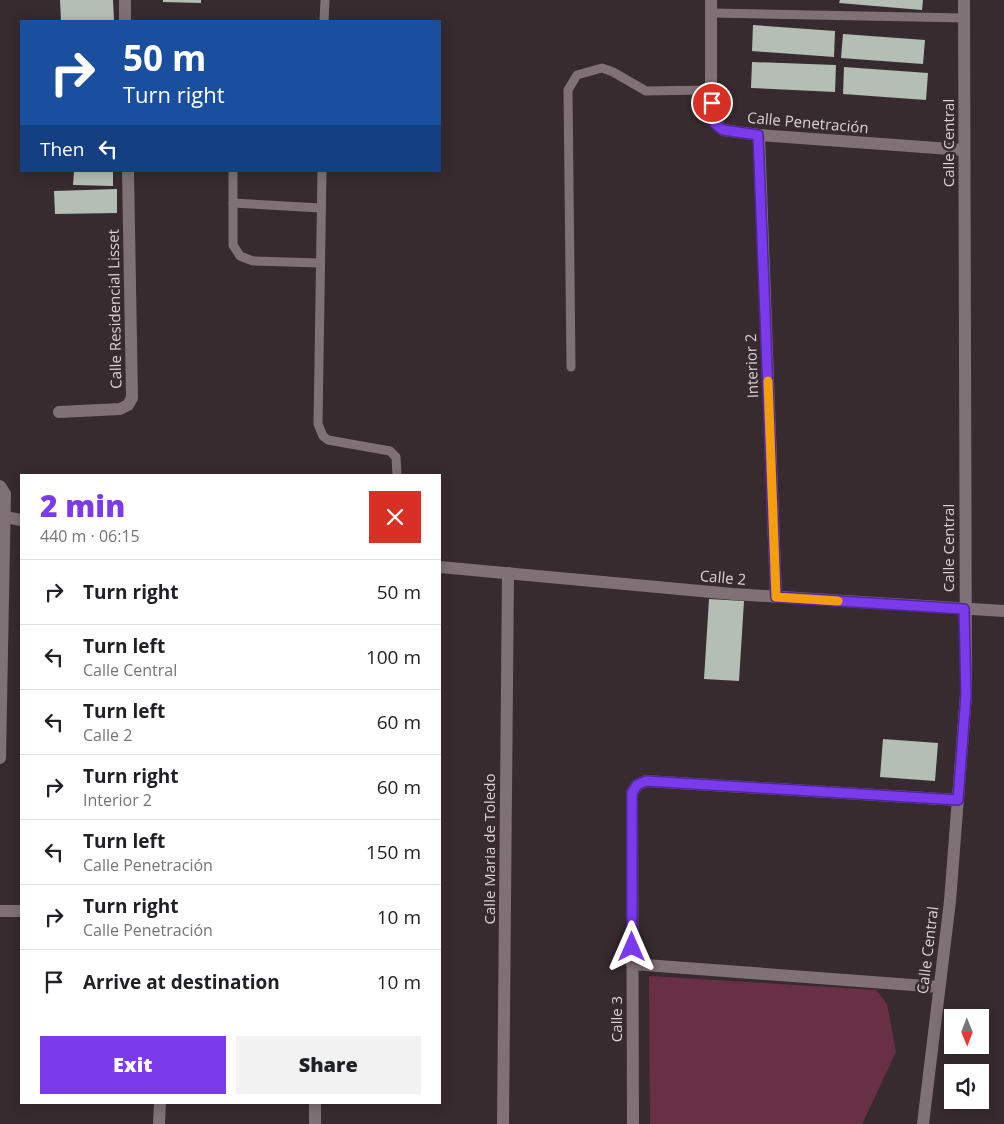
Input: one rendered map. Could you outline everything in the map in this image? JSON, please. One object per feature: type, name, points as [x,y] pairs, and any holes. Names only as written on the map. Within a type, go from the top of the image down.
[{"type":"street","points":[[125,0],[125,20]]},
{"type":"street","name":"Calle Central","points":[[923,1124],[950,902],[966,695],[964,609],[964,0]]},
{"type":"street","name":"Calle Penetración","points":[[711,6],[711,90],[715,124],[723,130],[758,135],[964,150]]},
{"type":"street","name":"Interior 2","points":[[758,135],[776,597]]},
{"type":"street","name":"Calle Residencial Lisset","points":[[59,412],[120,409],[128,405],[132,398],[128,172]]},
{"type":"street","points":[[0,486],[5,494],[1,602],[0,758]]},
{"type":"street","points":[[5,517],[20,520]]},
{"type":"street","name":"Calle 2","points":[[441,568],[776,597],[1004,611]]},
{"type":"street","name":"Calle Maria de Toledo","points":[[503,1124],[508,574]]},
{"type":"street","name":"Calle 3","points":[[633,1124],[632,793],[637,785],[646,781],[958,800]]},
{"type":"street","points":[[0,911],[20,911]]},
{"type":"street","points":[[632,964],[940,988]]},
{"type":"street","points":[[159,1124],[160,1104]]},
{"type":"street","points":[[314,1104],[315,1124]]},
{"type":"lane","points":[[324,20],[325,0]]},
{"type":"lane","points":[[711,6],[964,18]]},
{"type":"lane","points":[[571,367],[568,90],[577,75],[602,68],[614,72],[646,91],[711,90]]},
{"type":"lane","points":[[233,172],[233,245],[240,256],[253,261],[320,263]]},
{"type":"lane","points":[[322,172],[318,424],[323,436],[328,440],[390,451],[396,457],[397,474]]},
{"type":"lane","points":[[233,203],[321,208]]},
{"type":"shaded area","points":[[649,976],[876,990],[887,1004],[896,1052],[862,1124],[650,1124]]},
{"type":"building","points":[[60,0],[113,0],[114,20],[61,20]]},
{"type":"building","points":[[163,0],[201,0],[201,3],[163,2]]},
{"type":"building","points":[[840,0],[923,0],[922,10],[839,3]]},
{"type":"building","points":[[753,25],[835,31],[834,57],[752,51]]},
{"type":"building","points":[[843,34],[925,40],[923,64],[841,58]]},
{"type":"building","points":[[752,62],[836,65],[835,92],[751,88]]},
{"type":"building","points":[[844,67],[928,73],[926,100],[843,94]]},
{"type":"building","points":[[74,172],[113,172],[113,186],[73,185]]},
{"type":"building","points":[[117,189],[117,213],[55,214],[54,191]]},
{"type":"building","points":[[709,599],[744,601],[739,681],[704,679]]},
{"type":"building","points":[[883,739],[938,743],[935,781],[880,777]]},
{"type":"slow traffic","points":[[768,381],[776,597],[838,601]]},
{"type":"route","points":[[632,947],[632,793],[637,785],[646,781],[958,800],[966,695],[964,609],[776,597],[758,135],[723,130],[715,124],[712,103]]}]
